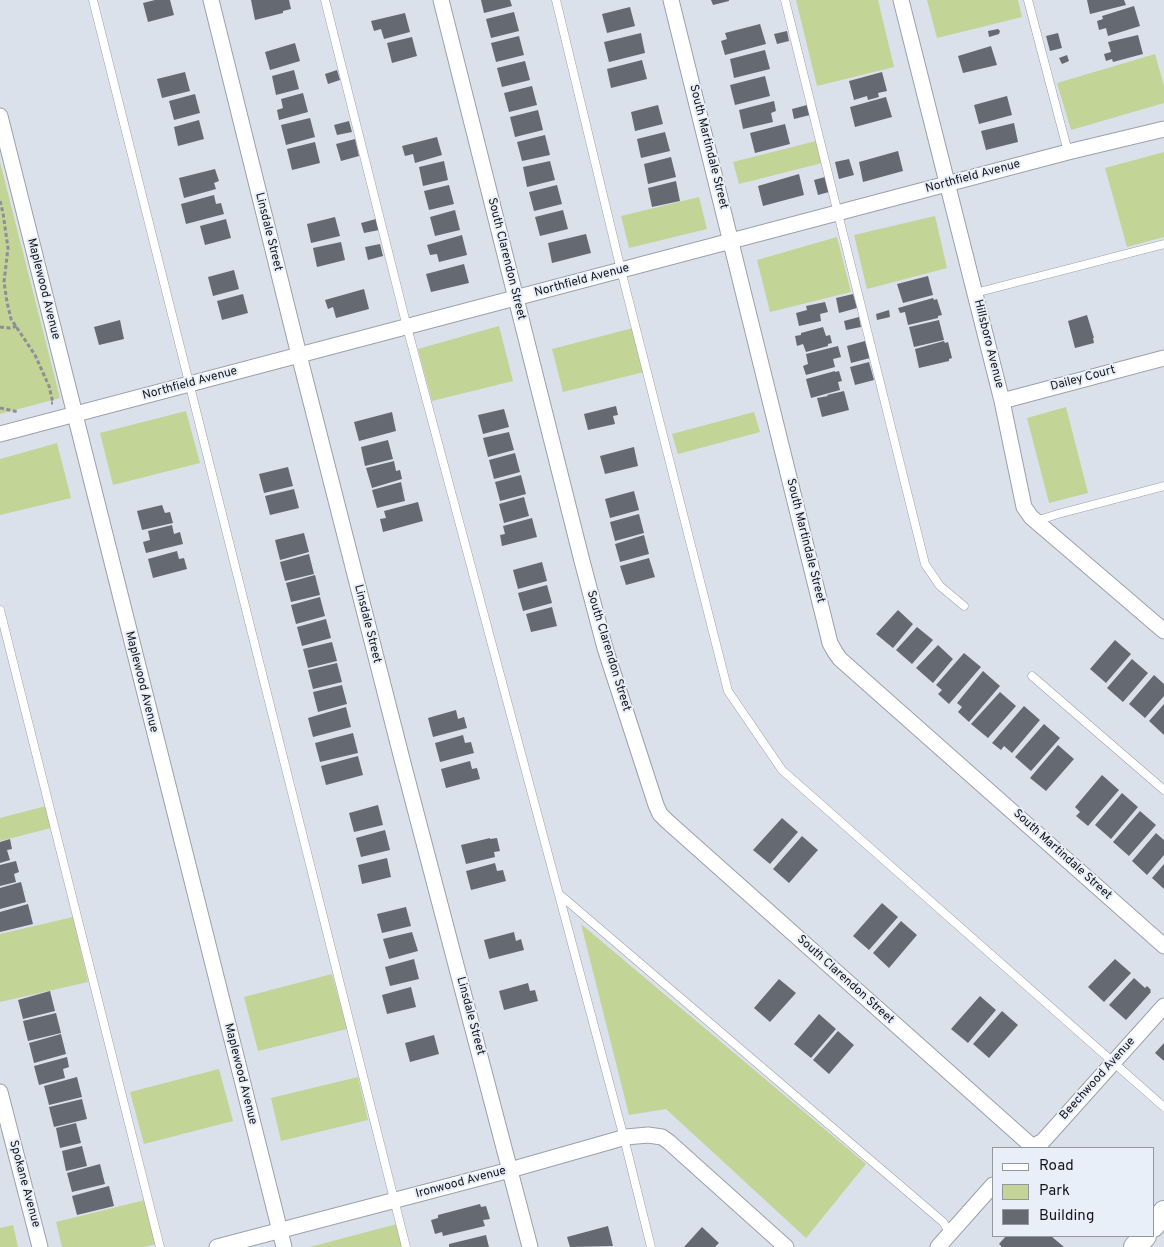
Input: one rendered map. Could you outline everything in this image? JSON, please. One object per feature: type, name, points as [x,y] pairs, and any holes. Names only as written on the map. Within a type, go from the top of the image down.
[{"type":"street","name":"Linsdale Street","points":[[211,0],[400,754],[530,1247]]},
{"type":"street","name":"South Clarendon Street","points":[[441,0],[605,648],[660,814],[1031,1147]]},
{"type":"street","name":"South Martindale Street","points":[[671,0],[830,643],[835,652],[855,672],[1164,946]]},
{"type":"street","name":"Hillsboro Avenue","points":[[901,0],[1002,400],[1024,507],[1036,522],[1164,631]]},
{"type":"street","name":"Maplewood Avenue","points":[[0,116],[284,1247]]},
{"type":"street","name":"Northfield Avenue","points":[[0,434],[1068,152],[1164,129]]},
{"type":"street","name":"Dailey Court","points":[[1002,400],[1164,358]]},
{"type":"street","name":"Beechwood Avenue","points":[[1034,1147],[1043,1141],[1164,1006]]},
{"type":"street","name":"Spokane Avenue","points":[[0,1092],[40,1247]]},
{"type":"street","name":"Ironwood Avenue","points":[[217,1247],[624,1138],[648,1135],[662,1138],[669,1142],[786,1247]]},
{"type":"street","points":[[938,1247],[992,1186]]},
{"type":"street","points":[[1154,1223],[1164,1212]]},
{"type":"lane","points":[[93,0],[406,1247]]},
{"type":"lane","points":[[325,0],[407,327],[624,1138],[651,1247]]},
{"type":"lane","points":[[556,0],[621,270],[728,691],[782,770],[1164,1107]]},
{"type":"lane","points":[[785,0],[925,564],[940,586],[964,606]]},
{"type":"lane","points":[[1028,0],[1068,152]]},
{"type":"lane","points":[[975,293],[1164,244]]},
{"type":"lane","points":[[1036,522],[1058,514],[1164,487]]},
{"type":"lane","points":[[0,610],[160,1247]]},
{"type":"lane","points":[[1032,676],[1164,790]]},
{"type":"lane","points":[[558,894],[943,1222],[950,1233]]},
{"type":"path","points":[[0,201],[8,248],[4,282],[7,302],[12,319],[35,355],[49,386],[53,402],[45,405]]},
{"type":"path","points":[[0,327],[10,328],[17,326]]},
{"type":"path","points":[[0,408],[20,412],[25,411]]},
{"type":"green space","points":[[796,0],[878,0],[894,67],[817,86]]},
{"type":"green space","points":[[927,0],[1018,0],[1022,17],[937,38]]},
{"type":"green space","points":[[1155,54],[1164,86],[1164,103],[1071,130],[1057,83]]},
{"type":"green space","points":[[816,141],[822,163],[739,184],[733,162]]},
{"type":"green space","points":[[1164,152],[1164,237],[1127,247],[1105,168]]},
{"type":"green space","points":[[0,162],[60,398],[0,414]]},
{"type":"green space","points":[[699,197],[707,229],[629,248],[621,216]]},
{"type":"green space","points":[[935,216],[947,268],[867,289],[854,235]]},
{"type":"green space","points":[[837,237],[851,292],[770,312],[757,260]]},
{"type":"green space","points":[[499,326],[513,381],[432,401],[418,349]]},
{"type":"green space","points":[[633,328],[644,372],[563,392],[552,349]]},
{"type":"green space","points":[[1066,407],[1088,493],[1049,503],[1027,418]]},
{"type":"green space","points":[[186,411],[200,463],[113,485],[100,433]]},
{"type":"green space","points":[[754,412],[760,432],[678,454],[672,434]]},
{"type":"green space","points":[[57,443],[71,498],[0,515],[0,459]]},
{"type":"green space","points":[[46,806],[51,828],[0,841],[0,818]]},
{"type":"green space","points":[[73,917],[88,982],[0,1002],[0,934]]},
{"type":"green space","points":[[581,924],[866,1164],[806,1238],[666,1109],[629,1115]]},
{"type":"green space","points":[[332,974],[347,1029],[258,1051],[244,997]]},
{"type":"green space","points":[[219,1069],[233,1121],[144,1144],[130,1092]]},
{"type":"green space","points":[[358,1077],[368,1120],[281,1141],[271,1098]]},
{"type":"green space","points":[[145,1200],[156,1244],[144,1247],[62,1247],[56,1222]]},
{"type":"green space","points":[[397,1224],[402,1247],[310,1247]]},
{"type":"green space","points":[[13,1225],[18,1247],[0,1247],[0,1228]]},
{"type":"building","points":[[155,0],[170,0],[174,15],[148,22],[143,3]]},
{"type":"building","points":[[251,0],[289,0],[291,9],[255,20]]},
{"type":"building","points":[[481,0],[510,0],[512,6],[484,13]]},
{"type":"building","points":[[711,0],[729,0],[729,1],[713,5]]},
{"type":"building","points":[[1087,0],[1124,0],[1126,5],[1090,14]]},
{"type":"building","points":[[1134,6],[1140,26],[1108,36],[1106,28],[1099,30],[1097,21],[1103,19],[1102,16]]},
{"type":"building","points":[[630,7],[635,26],[607,33],[602,14]]},
{"type":"building","points":[[514,12],[519,31],[491,38],[486,19]]},
{"type":"building","points":[[405,13],[410,32],[384,39],[381,29],[374,31],[371,21]]},
{"type":"building","points":[[760,24],[766,44],[725,55],[721,41],[727,39],[725,33]]},
{"type":"building","points":[[998,29],[1000,31],[999,34],[989,37],[988,31]]},
{"type":"building","points":[[787,31],[789,41],[777,44],[774,34]]},
{"type":"building","points":[[641,33],[645,53],[609,62],[604,42]]},
{"type":"building","points":[[1058,33],[1062,48],[1050,51],[1046,36]]},
{"type":"building","points":[[1138,35],[1143,54],[1113,62],[1112,59],[1106,61],[1104,54],[1111,52],[1108,42]]},
{"type":"building","points":[[519,36],[524,55],[496,62],[491,43]]},
{"type":"building","points":[[412,37],[417,56],[392,63],[387,43]]},
{"type":"building","points":[[295,43],[300,61],[270,70],[265,52]]},
{"type":"building","points":[[991,46],[997,65],[963,73],[958,56]]},
{"type":"building","points":[[765,50],[770,69],[734,78],[730,59]]},
{"type":"building","points":[[1067,55],[1069,61],[1062,64],[1059,58]]},
{"type":"building","points":[[642,60],[647,79],[611,88],[607,69]]},
{"type":"building","points":[[525,61],[530,80],[502,87],[497,68]]},
{"type":"building","points":[[294,70],[299,89],[276,95],[272,76]]},
{"type":"building","points":[[337,70],[340,80],[328,84],[325,74]]},
{"type":"building","points":[[185,72],[190,91],[162,98],[157,79]]},
{"type":"building","points":[[882,72],[887,91],[878,93],[879,97],[868,100],[867,96],[854,100],[849,81]]},
{"type":"building","points":[[765,76],[770,96],[735,105],[730,85]]},
{"type":"building","points":[[532,86],[537,105],[509,112],[504,93]]},
{"type":"building","points":[[303,93],[308,112],[279,120],[277,110],[283,108],[281,99]]},
{"type":"building","points":[[195,94],[200,113],[174,120],[169,101]]},
{"type":"building","points":[[1007,96],[1012,115],[979,124],[974,105]]},
{"type":"building","points":[[886,97],[892,117],[855,127],[850,107]]},
{"type":"building","points":[[774,101],[776,111],[771,113],[773,122],[743,129],[739,110]]},
{"type":"building","points":[[658,105],[663,124],[635,131],[631,112]]},
{"type":"building","points":[[807,105],[810,115],[794,119],[792,109]]},
{"type":"building","points":[[538,110],[543,130],[515,137],[510,117]]},
{"type":"building","points":[[310,118],[315,137],[286,145],[281,125]]},
{"type":"building","points":[[199,120],[204,139],[178,146],[174,127]]},
{"type":"building","points":[[349,121],[352,132],[337,135],[334,125]]},
{"type":"building","points":[[1014,123],[1018,142],[986,150],[981,131]]},
{"type":"building","points":[[785,124],[790,144],[755,153],[750,133]]},
{"type":"building","points":[[665,132],[670,151],[641,158],[637,139]]},
{"type":"building","points":[[545,135],[550,155],[522,161],[517,142]]},
{"type":"building","points":[[437,137],[442,155],[415,163],[413,154],[405,156],[402,146]]},
{"type":"building","points":[[355,139],[359,156],[341,161],[336,144]]},
{"type":"building","points":[[315,142],[320,163],[292,170],[287,149]]},
{"type":"building","points":[[898,151],[903,171],[863,182],[859,162]]},
{"type":"building","points":[[671,157],[676,177],[648,184],[644,164]]},
{"type":"building","points":[[849,159],[854,175],[839,179],[835,162]]},
{"type":"building","points":[[444,161],[448,180],[423,186],[419,167]]},
{"type":"building","points":[[550,161],[555,180],[527,187],[523,167]]},
{"type":"building","points":[[215,169],[219,181],[214,183],[216,189],[184,198],[179,178]]},
{"type":"building","points":[[799,174],[804,195],[763,206],[758,186]]},
{"type":"building","points":[[825,177],[829,192],[818,195],[814,180]]},
{"type":"building","points":[[676,181],[680,201],[652,207],[648,188]]},
{"type":"building","points":[[449,185],[454,204],[429,210],[424,191]]},
{"type":"building","points":[[557,185],[562,204],[534,211],[529,192]]},
{"type":"building","points":[[214,195],[216,204],[221,203],[224,214],[186,224],[181,204]]},
{"type":"building","points":[[455,210],[460,230],[435,236],[430,217]]},
{"type":"building","points":[[563,210],[568,229],[540,236],[535,217]]},
{"type":"building","points":[[335,217],[340,236],[311,243],[307,224]]},
{"type":"building","points":[[226,219],[231,238],[205,245],[200,226]]},
{"type":"building","points":[[376,219],[379,230],[364,233],[361,223]]},
{"type":"building","points":[[586,234],[591,253],[552,263],[548,243]]},
{"type":"building","points":[[462,235],[467,255],[439,262],[437,254],[430,255],[427,245]]},
{"type":"building","points":[[341,242],[345,260],[317,267],[313,248]]},
{"type":"building","points":[[380,244],[383,256],[368,260],[365,247]]},
{"type":"building","points":[[464,264],[469,283],[431,292],[426,274]]},
{"type":"building","points":[[234,270],[239,289],[213,296],[208,277]]},
{"type":"building","points":[[928,276],[933,295],[903,303],[897,284]]},
{"type":"building","points":[[364,289],[369,309],[336,318],[333,307],[328,309],[325,300]]},
{"type":"building","points":[[243,294],[248,313],[222,320],[217,301]]},
{"type":"building","points":[[853,294],[857,308],[839,313],[836,298]]},
{"type":"building","points":[[933,298],[934,300],[937,299],[942,315],[938,316],[938,318],[908,325],[905,312],[900,313],[898,308]]},
{"type":"building","points":[[825,302],[828,312],[820,314],[821,321],[799,326],[796,313],[807,310],[806,306]]},
{"type":"building","points":[[889,310],[890,317],[877,320],[876,314]]},
{"type":"building","points":[[1087,315],[1094,343],[1075,348],[1068,321]]},
{"type":"building","points":[[859,317],[861,327],[846,330],[844,321]]},
{"type":"building","points":[[120,320],[124,339],[99,345],[94,327]]},
{"type":"building","points":[[939,320],[944,340],[914,347],[909,327]]},
{"type":"building","points":[[823,327],[826,336],[830,335],[832,343],[828,344],[828,346],[806,352],[803,344],[797,346],[795,336]]},
{"type":"building","points":[[865,341],[870,358],[851,363],[847,346]]},
{"type":"building","points":[[944,341],[945,343],[948,342],[952,358],[949,361],[919,368],[915,349]]},
{"type":"building","points":[[838,346],[841,357],[833,359],[835,367],[806,375],[803,366],[808,364],[806,354]]},
{"type":"building","points":[[869,362],[874,380],[855,385],[850,367]]},
{"type":"building","points":[[839,371],[842,381],[838,382],[840,390],[811,398],[806,379]]},
{"type":"building","points":[[844,391],[849,410],[822,417],[817,398]]},
{"type":"building","points":[[616,406],[618,415],[613,416],[615,424],[588,430],[584,414]]},
{"type":"building","points":[[504,409],[509,427],[483,434],[478,415]]},
{"type":"building","points":[[392,412],[396,431],[359,441],[354,422]]},
{"type":"building","points":[[509,432],[514,450],[488,457],[483,438]]},
{"type":"building","points":[[388,440],[393,459],[365,466],[361,447]]},
{"type":"building","points":[[634,447],[638,466],[605,474],[600,456]]},
{"type":"building","points":[[515,453],[520,472],[494,479],[489,460]]},
{"type":"building","points":[[394,461],[396,471],[400,470],[402,479],[372,488],[366,468]]},
{"type":"building","points":[[288,467],[293,486],[264,493],[259,474]]},
{"type":"building","points":[[521,475],[526,494],[500,501],[495,482]]},
{"type":"building","points":[[401,482],[405,501],[377,508],[372,490]]},
{"type":"building","points":[[294,489],[299,508],[270,515],[265,496]]},
{"type":"building","points":[[634,491],[639,510],[610,518],[605,499]]},
{"type":"building","points":[[524,497],[529,516],[504,523],[499,504]]},
{"type":"building","points":[[418,502],[423,521],[383,532],[380,519],[386,518],[384,511]]},
{"type":"building","points":[[162,505],[165,513],[170,512],[173,523],[142,530],[137,511]]},
{"type":"building","points":[[639,514],[644,533],[615,541],[610,522]]},
{"type":"building","points":[[532,518],[537,537],[502,546],[500,535],[505,534],[503,526]]},
{"type":"building","points":[[172,525],[174,534],[180,532],[183,544],[146,553],[143,542],[150,540],[148,531]]},
{"type":"building","points":[[304,533],[309,552],[280,560],[275,540]]},
{"type":"building","points":[[644,535],[649,554],[620,562],[615,544]]},
{"type":"building","points":[[177,551],[179,559],[184,558],[187,569],[153,578],[148,559]]},
{"type":"building","points":[[309,554],[314,574],[285,581],[280,562]]},
{"type":"building","points":[[649,558],[655,577],[626,585],[620,566]]},
{"type":"building","points":[[542,562],[547,581],[518,589],[513,570]]},
{"type":"building","points":[[315,575],[320,595],[291,602],[286,583]]},
{"type":"building","points":[[547,585],[552,603],[523,611],[518,593]]},
{"type":"building","points":[[320,597],[325,616],[296,624],[291,605]]},
{"type":"building","points":[[552,607],[557,626],[531,632],[526,614]]},
{"type":"building","points":[[898,610],[913,624],[893,648],[876,634]]},
{"type":"building","points":[[326,619],[331,638],[302,646],[297,627]]},
{"type":"building","points":[[917,627],[933,640],[912,664],[896,650]]},
{"type":"building","points":[[1115,640],[1131,654],[1106,683],[1090,669]]},
{"type":"building","points":[[332,642],[337,661],[308,668],[303,649]]},
{"type":"building","points":[[938,645],[953,659],[933,683],[916,668]]},
{"type":"building","points":[[964,653],[981,667],[949,704],[938,694],[942,690],[936,685]]},
{"type":"building","points":[[1132,659],[1148,673],[1123,702],[1107,688]]},
{"type":"building","points":[[337,663],[342,682],[313,689],[308,670]]},
{"type":"building","points":[[983,671],[1000,686],[969,722],[958,712],[962,707],[957,703]]},
{"type":"building","points":[[1154,675],[1164,684],[1164,696],[1145,718],[1129,704]]},
{"type":"building","points":[[342,685],[347,704],[318,712],[313,692]]},
{"type":"building","points":[[1000,692],[1016,706],[988,738],[971,724]]},
{"type":"building","points":[[1164,704],[1164,735],[1149,721]]},
{"type":"building","points":[[1024,706],[1040,720],[1012,753],[1004,746],[1001,750],[992,743]]},
{"type":"building","points":[[346,707],[351,727],[313,737],[308,718]]},
{"type":"building","points":[[456,710],[458,719],[464,717],[467,728],[433,737],[428,718]]},
{"type":"building","points":[[1044,724],[1060,738],[1031,771],[1015,757]]},
{"type":"building","points":[[353,733],[358,753],[320,762],[315,743]]},
{"type":"building","points":[[463,735],[465,743],[471,742],[474,753],[440,762],[435,743]]},
{"type":"building","points":[[1058,745],[1074,759],[1046,791],[1030,778]]},
{"type":"building","points":[[358,756],[363,775],[326,785],[321,766]]},
{"type":"building","points":[[470,761],[472,769],[477,768],[480,779],[446,788],[441,769]]},
{"type":"building","points":[[1102,775],[1119,790],[1088,826],[1076,816],[1080,812],[1075,807]]},
{"type":"building","points":[[1122,793],[1138,807],[1111,839],[1095,825]]},
{"type":"building","points":[[378,805],[383,825],[354,832],[349,813]]},
{"type":"building","points":[[1140,811],[1156,825],[1129,856],[1113,842]]},
{"type":"building","points":[[782,818],[798,832],[770,864],[753,850]]},
{"type":"building","points":[[385,830],[390,850],[361,857],[356,838]]},
{"type":"building","points":[[1156,833],[1164,840],[1164,855],[1147,875],[1132,861]]},
{"type":"building","points":[[802,836],[818,850],[789,883],[773,869]]},
{"type":"building","points":[[497,838],[500,851],[494,852],[495,857],[466,864],[461,845]]},
{"type":"building","points":[[10,839],[12,849],[7,850],[10,860],[0,863],[0,842]]},
{"type":"building","points":[[387,858],[391,877],[362,884],[358,865]]},
{"type":"building","points":[[16,861],[19,872],[14,874],[16,882],[0,886],[0,865]]},
{"type":"building","points":[[495,863],[497,871],[503,870],[506,881],[471,890],[466,871]]},
{"type":"building","points":[[1164,864],[1164,889],[1152,878]]},
{"type":"building","points":[[21,882],[26,902],[0,909],[0,888]]},
{"type":"building","points":[[882,903],[898,917],[869,950],[853,936]]},
{"type":"building","points":[[28,904],[33,924],[0,932],[0,912]]},
{"type":"building","points":[[406,907],[411,926],[382,933],[377,914]]},
{"type":"building","points":[[901,921],[917,935],[889,968],[873,953]]},
{"type":"building","points":[[412,932],[418,951],[389,959],[383,939]]},
{"type":"building","points":[[514,932],[516,941],[521,939],[524,950],[489,959],[484,940]]},
{"type":"building","points":[[414,959],[419,979],[390,986],[385,967]]},
{"type":"building","points":[[1115,959],[1131,973],[1104,1002],[1088,987]]},
{"type":"building","points":[[1134,978],[1145,988],[1147,986],[1151,992],[1126,1020],[1109,1005]]},
{"type":"building","points":[[779,979],[796,993],[770,1022],[754,1008]]},
{"type":"building","points":[[528,983],[530,991],[535,990],[538,1001],[504,1010],[499,991]]},
{"type":"building","points":[[411,987],[416,1007],[387,1014],[382,995]]},
{"type":"building","points":[[50,991],[55,1011],[23,1019],[18,1000]]},
{"type":"building","points":[[980,996],[996,1010],[968,1043],[951,1029]]},
{"type":"building","points":[[1002,1011],[1018,1025],[989,1058],[973,1044]]},
{"type":"building","points":[[56,1013],[61,1033],[28,1041],[23,1021]]},
{"type":"building","points":[[819,1014],[836,1029],[811,1058],[794,1044]]},
{"type":"building","points":[[838,1031],[854,1045],[829,1074],[813,1060]]},
{"type":"building","points":[[61,1034],[66,1054],[34,1063],[29,1043]]},
{"type":"building","points":[[434,1035],[439,1054],[410,1062],[405,1043]]},
{"type":"building","points":[[1164,1043],[1164,1061],[1155,1053]]},
{"type":"building","points":[[67,1057],[69,1067],[63,1069],[65,1078],[39,1085],[34,1066]]},
{"type":"building","points":[[77,1077],[82,1097],[49,1105],[44,1086]]},
{"type":"building","points":[[82,1099],[87,1119],[54,1127],[49,1107]]},
{"type":"building","points":[[76,1123],[81,1143],[60,1148],[56,1128]]},
{"type":"building","points":[[82,1146],[87,1166],[66,1171],[62,1151]]},
{"type":"building","points":[[100,1164],[105,1184],[72,1192],[67,1173]]},
{"type":"building","points":[[109,1186],[114,1206],[77,1215],[72,1196]]},
{"type":"building","points":[[480,1204],[481,1207],[486,1206],[490,1219],[483,1220],[485,1226],[443,1236],[442,1232],[435,1234],[431,1220],[438,1218],[438,1215]]},
{"type":"building","points":[[608,1226],[613,1246],[570,1247],[567,1237]]},
{"type":"building","points":[[702,1227],[719,1243],[715,1247],[684,1247]]},
{"type":"building","points":[[486,1235],[489,1247],[449,1247],[449,1244]]},
{"type":"building","points":[[1005,1237],[1052,1237],[1064,1247],[1002,1247],[999,1244]]}]
